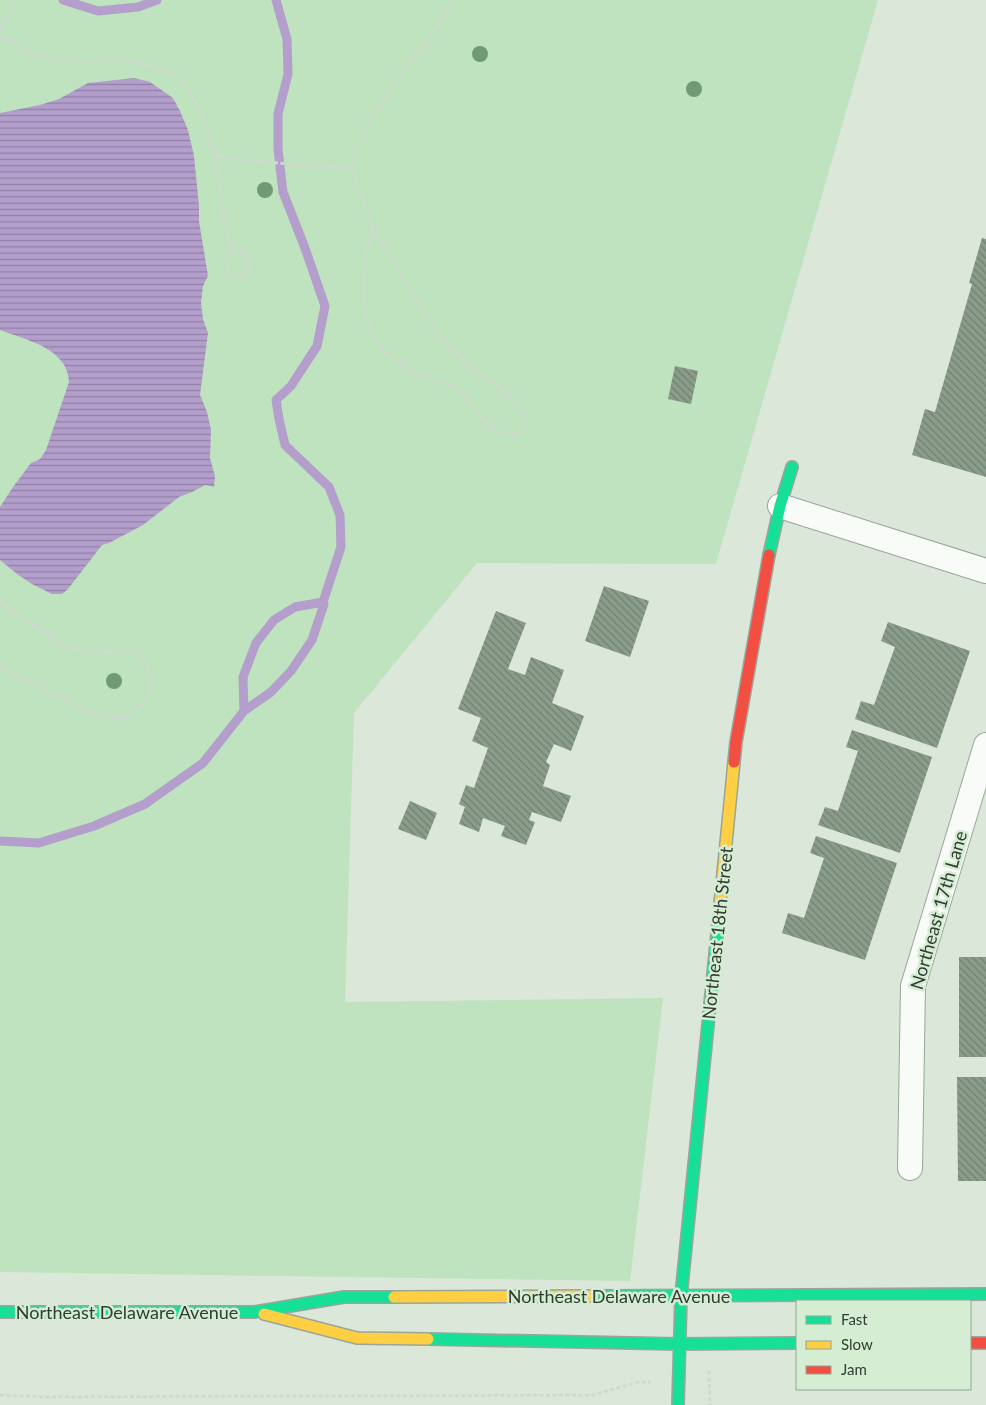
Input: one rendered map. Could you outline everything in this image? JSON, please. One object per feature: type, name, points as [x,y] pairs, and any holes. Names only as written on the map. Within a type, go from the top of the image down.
[{"type":"main road","name":"Northeast 18th Street","points":[[678,1405],[678,1344],[681,1296],[736,742],[765,570],[780,506],[792,467]]},
{"type":"main road","name":"Northeast Delaware Avenue","points":[[0,1312],[254,1312],[344,1297],[986,1294]]},
{"type":"main road","name":"Northeast Delaware Avenue","points":[[254,1312],[357,1338],[678,1344],[796,1343]]},
{"type":"main road","points":[[971,1343],[986,1343]]},
{"type":"street","points":[[780,506],[986,571]]},
{"type":"street","name":"Northeast 17th Lane","points":[[910,1168],[913,986],[986,745]]},
{"type":"path","points":[[0,31],[13,0]]},
{"type":"path","points":[[373,228],[366,255],[363,279],[365,310],[378,343],[392,359],[416,374],[432,378],[459,391],[491,427],[502,434],[516,434],[524,429],[524,414],[519,405],[454,352],[438,334],[373,228],[355,179],[354,170],[357,145],[372,117],[413,57],[429,40],[454,0]]},
{"type":"path","points":[[0,36],[23,50],[49,58],[74,61],[128,61],[158,69],[174,76],[188,90],[199,109],[216,154],[223,216],[228,239],[232,250],[226,257],[227,267],[231,275],[240,276],[247,272],[251,265],[247,257],[241,252],[234,250],[228,239]]},
{"type":"path","points":[[216,154],[243,160],[332,166],[354,170]]},
{"type":"path","points":[[0,602],[59,642],[76,649],[94,652],[128,651],[139,655],[146,663],[150,676],[150,694],[142,705],[130,715],[117,718],[83,709],[36,684],[0,668]]},
{"type":"path","points":[[0,1395],[76,1397],[593,1395],[638,1382]]},
{"type":"green space","points":[[0,0],[878,0],[716,564],[477,563],[354,713],[345,1002],[663,998],[630,1281],[0,1272]]},
{"type":"shaded area","points":[[134,78],[150,82],[173,98],[188,130],[194,156],[199,221],[208,276],[203,286],[201,303],[203,319],[208,333],[200,395],[207,412],[211,430],[210,458],[215,476],[214,487],[205,485],[179,497],[143,525],[102,545],[68,589],[62,594],[52,594],[32,584],[0,560],[0,507],[31,463],[40,459],[46,450],[69,382],[67,370],[54,353],[33,342],[0,330],[0,113],[59,99],[88,83]]},
{"type":"building","points":[[982,238],[986,239],[986,477],[912,455],[925,409],[935,412],[972,284],[969,283]]},
{"type":"building","points":[[675,366],[698,371],[691,404],[668,399]]},
{"type":"building","points":[[604,586],[649,601],[630,657],[585,641]]},
{"type":"building","points":[[496,611],[526,623],[508,669],[525,675],[531,657],[564,670],[552,703],[584,716],[571,751],[554,744],[546,762],[550,765],[543,786],[571,796],[561,822],[532,812],[529,820],[535,822],[526,845],[501,836],[505,826],[483,818],[479,832],[459,824],[465,807],[459,804],[466,785],[474,788],[488,748],[472,741],[481,718],[458,709]]},
{"type":"building","points":[[888,622],[970,651],[937,748],[855,719],[861,701],[874,705],[895,647],[881,641]]},
{"type":"building","points":[[852,730],[932,757],[900,853],[818,825],[825,807],[838,811],[858,751],[846,747]]},
{"type":"building","points":[[410,801],[437,813],[426,840],[398,829]]},
{"type":"building","points":[[816,836],[897,863],[865,960],[782,933],[788,913],[804,918],[824,858],[810,853]]},
{"type":"building","points":[[959,957],[986,957],[986,1057],[959,1057]]},
{"type":"building","points":[[957,1077],[986,1077],[986,1181],[958,1181]]},
{"type":"waterway","points":[[63,0],[98,11],[138,7],[157,0]]},
{"type":"waterway","points":[[0,841],[39,843],[94,826],[145,804],[203,763],[244,711],[243,677],[256,643],[274,620],[295,607],[323,602],[341,547],[340,515],[329,487],[285,445],[276,400],[291,386],[317,346],[325,306],[283,192],[278,149],[278,114],[288,74],[287,39],[276,0]]},
{"type":"waterway","points":[[244,711],[271,692],[291,671],[312,640],[324,604]]},
{"type":"traffic: fast","points":[[769,555],[780,506],[792,467]]},
{"type":"traffic: fast","points":[[678,1405],[681,1296],[719,914]]},
{"type":"traffic: fast","points":[[593,1296],[986,1294]]},
{"type":"traffic: fast","points":[[0,1312],[254,1312],[344,1297],[394,1297]]},
{"type":"traffic: fast","points":[[428,1339],[679,1344],[796,1343]]},
{"type":"traffic: slow","points":[[719,914],[734,762]]},
{"type":"traffic: slow","points":[[394,1297],[593,1296]]},
{"type":"traffic: slow","points":[[264,1314],[357,1338],[428,1339]]},
{"type":"traffic: jam","points":[[734,762],[769,555]]},
{"type":"traffic: jam","points":[[971,1343],[986,1343]]}]
